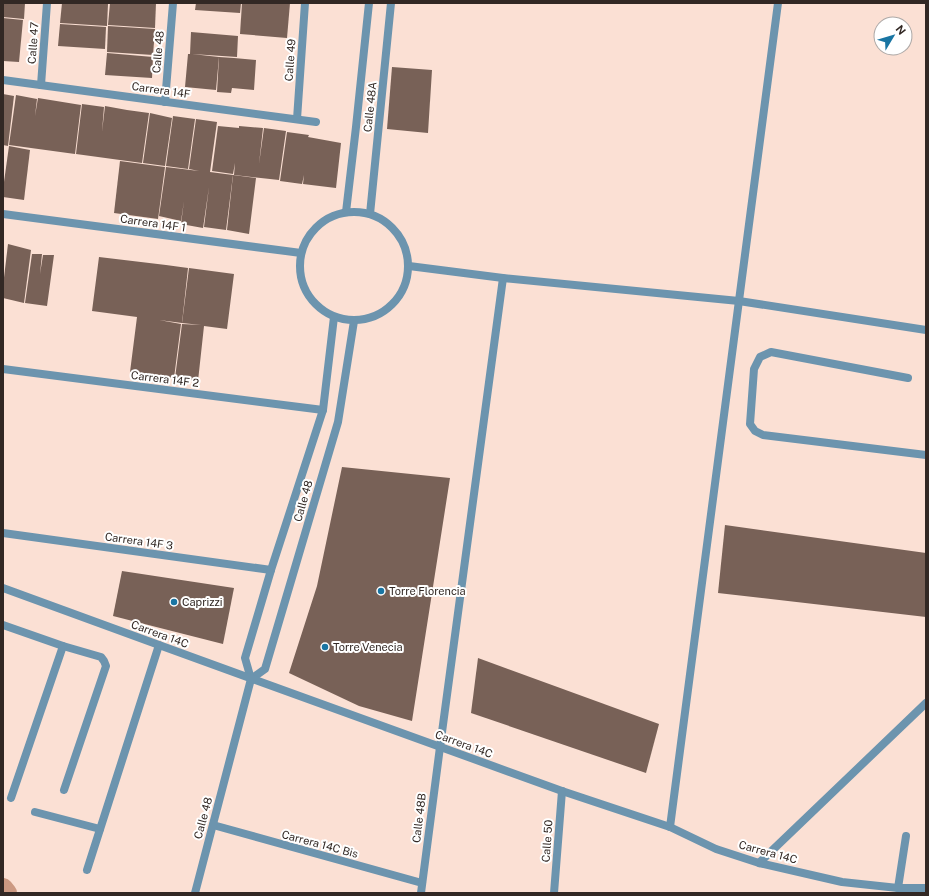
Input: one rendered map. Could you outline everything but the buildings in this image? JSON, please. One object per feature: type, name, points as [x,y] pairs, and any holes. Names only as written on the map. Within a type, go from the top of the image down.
[{"type":"street","name":"Calle 47","points":[[41,85],[47,3]]},
{"type":"street","name":"Calle 48","points":[[165,102],[173,3]]},
{"type":"street","name":"Calle 49","points":[[297,119],[305,3]]},
{"type":"street","name":"Calle 48A","points":[[346,212],[370,3]]},
{"type":"street","name":"Calle 48A","points":[[370,214],[391,3]]},
{"type":"street","points":[[670,827],[778,3]]},
{"type":"street","name":"Carrera 14F","points":[[3,80],[316,122]]},
{"type":"street","points":[[346,212],[370,214],[385,222],[398,234],[406,249],[409,266],[406,283],[399,298],[387,311],[371,318],[354,321],[344,320],[334,317],[321,309],[310,298],[302,284],[299,269],[301,253],[307,238],[317,226],[330,217],[346,212]]},
{"type":"street","name":"Carrera 14F 1","points":[[3,214],[301,253]]},
{"type":"street","points":[[409,266],[503,278],[738,301],[926,330]]},
{"type":"street","name":"Calle 48B","points":[[421,893],[503,278]]},
{"type":"street","name":"Calle 48","points":[[195,893],[251,679],[245,658],[271,570],[323,410],[334,317]]},
{"type":"street","name":"Calle 48","points":[[251,679],[265,669],[338,422],[354,321]]},
{"type":"street","points":[[908,378],[771,352],[760,357],[754,369],[750,424],[755,431],[763,435],[926,455]]},
{"type":"street","name":"Carrera 14F 2","points":[[3,369],[323,410]]},
{"type":"street","name":"Carrera 14F 3","points":[[3,533],[271,570]]},
{"type":"street","name":"Carrera 14C","points":[[3,588],[562,791],[670,827],[716,849],[759,863],[842,882],[898,888],[926,888]]},
{"type":"street","points":[[3,625],[63,646],[101,657],[106,666],[64,790]]},
{"type":"street","points":[[87,870],[159,645]]},
{"type":"street","points":[[11,798],[63,646]]},
{"type":"street","points":[[759,863],[926,703]]},
{"type":"street","name":"Calle 50","points":[[554,893],[562,791]]},
{"type":"street","points":[[35,812],[100,829]]},
{"type":"street","name":"Carrera 14C Bis","points":[[213,826],[422,883]]},
{"type":"street","points":[[898,888],[906,836]]},
{"type":"waterway","points":[[3,888],[7,893]]},
{"type":"place","name":"Torre Florencia","points":[[381,591]]},
{"type":"place","name":"Caprizzi","points":[[174,602]]},
{"type":"place","name":"Torre Venecia","points":[[325,647]]}]
